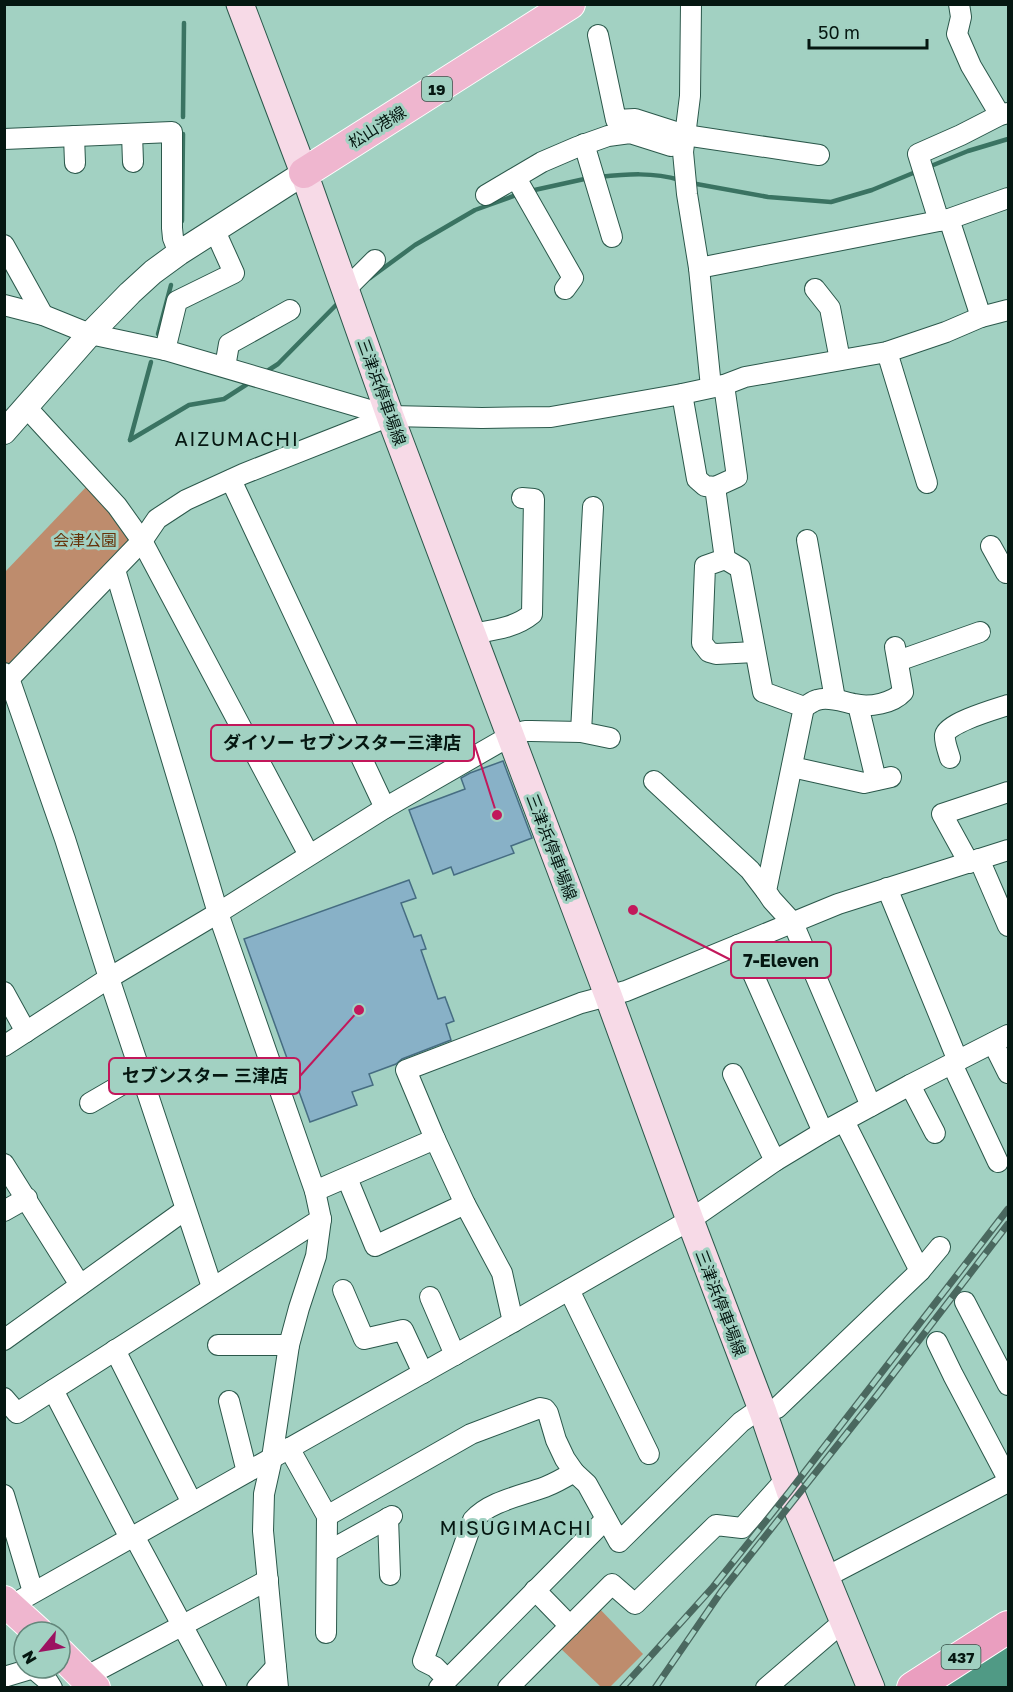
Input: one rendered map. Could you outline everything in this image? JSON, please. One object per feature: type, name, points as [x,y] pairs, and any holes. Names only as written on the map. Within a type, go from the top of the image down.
[{"type":"highway","name":"437","points":[[913,1688],[1008,1627]]},
{"type":"main road","name":"三津浜停車場線","points":[[240,4],[304,173],[390,416],[608,995],[786,1479],[871,1688]]},
{"type":"main road","name":"松山港線","points":[[304,173],[570,4]]},
{"type":"main road","points":[[16,1599],[30,1620]]},
{"type":"main road","points":[[72,1665],[90,1682]]},
{"type":"street","points":[[682,394],[697,479],[705,486],[715,487],[737,477],[717,386],[687,194],[684,144],[690,96],[690,4]]},
{"type":"street","points":[[959,4],[961,17],[957,34],[970,66],[1004,114],[918,154],[981,317]]},
{"type":"street","points":[[598,35],[616,120],[635,120],[684,144]]},
{"type":"street","points":[[4,139],[172,132],[172,228],[173,238],[180,253]]},
{"type":"street","points":[[486,195],[543,162],[584,144],[608,136],[630,133],[672,146],[684,144],[819,155]]},
{"type":"street","points":[[132,134],[133,162]]},
{"type":"street","points":[[74,136],[75,163]]},
{"type":"street","points":[[584,144],[612,237]]},
{"type":"street","points":[[304,173],[153,272],[90,334],[13,417],[117,506],[142,541],[309,855]]},
{"type":"street","points":[[516,177],[573,278],[565,290]]},
{"type":"street","points":[[699,268],[944,220],[1008,198]]},
{"type":"street","points":[[165,350],[177,301],[234,273],[215,231]]},
{"type":"street","points":[[4,245],[43,315]]},
{"type":"street","points":[[348,294],[375,260]]},
{"type":"street","points":[[815,289],[830,308],[840,360]]},
{"type":"street","points":[[4,304],[43,315],[90,334],[165,350],[390,416],[551,417],[682,394],[745,377],[887,352],[946,332],[981,317],[1008,310]]},
{"type":"street","points":[[225,368],[229,345],[290,310]]},
{"type":"street","points":[[887,352],[927,483]]},
{"type":"street","points":[[212,1287],[140,1074],[65,839],[6,678],[115,570],[142,541],[157,519],[186,500],[231,480],[390,416]]},
{"type":"street","points":[[231,480],[385,808]]},
{"type":"street","points":[[715,487],[725,559]]},
{"type":"street","points":[[472,634],[506,628],[524,621],[532,614],[534,500],[522,498]]},
{"type":"street","points":[[581,732],[593,507]]},
{"type":"street","points":[[807,540],[835,699]]},
{"type":"street","points":[[991,546],[1006,573],[1008,572]]},
{"type":"street","points":[[725,559],[740,568],[763,692],[804,707]]},
{"type":"street","points":[[725,559],[705,566],[702,643],[709,652],[716,654],[755,652]]},
{"type":"street","points":[[115,570],[218,913],[315,1191],[321,1219],[316,1256],[290,1345],[280,1453],[264,1494],[263,1522],[278,1688]]},
{"type":"street","points":[[766,891],[804,707],[818,699],[835,699],[858,705],[887,703],[903,692],[896,654],[970,630]]},
{"type":"street","points":[[792,767],[864,783],[883,779],[858,705]]},
{"type":"street","points":[[950,758],[945,736],[948,729],[1008,705]]},
{"type":"street","points":[[4,1046],[109,978],[218,913],[385,808],[510,736],[525,731],[581,732],[610,738]]},
{"type":"street","points":[[654,781],[750,870],[772,900],[793,923],[871,1106]]},
{"type":"street","points":[[1008,792],[942,814],[974,861],[1008,926]]},
{"type":"street","points":[[513,1322],[502,1273],[465,1204],[406,1070],[581,1003],[626,991],[838,904],[1008,850]]},
{"type":"street","points":[[887,888],[955,1062],[998,1162]]},
{"type":"street","points":[[738,945],[823,1132]]},
{"type":"street","points":[[4,992],[26,1032]]},
{"type":"street","points":[[4,1495],[16,1599],[132,1537],[569,1290],[690,1220],[775,1161],[823,1132],[910,1085],[1001,1039],[1008,1073]]},
{"type":"street","points":[[90,1103],[140,1074]]},
{"type":"street","points":[[733,1074],[775,1161]]},
{"type":"street","points":[[910,1085],[935,1133]]},
{"type":"street","points":[[844,1121],[920,1271]]},
{"type":"street","points":[[315,1191],[435,1139]]},
{"type":"street","points":[[4,1164],[80,1285]]},
{"type":"street","points":[[347,1178],[375,1246],[465,1204]]},
{"type":"street","points":[[4,1211],[27,1198]]},
{"type":"street","points":[[4,1340],[185,1210]]},
{"type":"street","points":[[4,1398],[17,1413],[321,1219]]},
{"type":"street","points":[[327,1516],[471,1434],[540,1408],[545,1409],[548,1413],[556,1440],[565,1459],[574,1472],[587,1484],[619,1542],[741,1422],[751,1415],[777,1408],[920,1271],[940,1246]]},
{"type":"street","points":[[343,1290],[364,1339],[402,1330],[423,1373]]},
{"type":"street","points":[[569,1290],[649,1454]]},
{"type":"street","points":[[430,1297],[455,1355]]},
{"type":"street","points":[[965,1302],[1008,1385]]},
{"type":"street","points":[[826,1577],[1008,1481],[937,1342]]},
{"type":"street","points":[[218,1345],[290,1345]]},
{"type":"street","points":[[115,1350],[192,1503]]},
{"type":"street","points":[[53,1390],[216,1688]]},
{"type":"street","points":[[229,1401],[247,1472]]},
{"type":"street","points":[[280,1453],[327,1516],[326,1633]]},
{"type":"street","points":[[574,1472],[548,1486],[491,1506],[479,1513],[473,1520],[423,1661],[435,1667],[443,1683],[606,1519]]},
{"type":"street","points":[[508,1688],[612,1584],[635,1604],[716,1525],[742,1528],[786,1479]]},
{"type":"street","points":[[327,1552],[390,1517],[390,1575]]},
{"type":"street","points":[[90,1682],[183,1626],[268,1580]]},
{"type":"street","points":[[535,1590],[570,1626]]},
{"type":"street","points":[[766,1688],[844,1621]]},
{"type":"street","points":[[257,1688],[276,1667]]},
{"type":"green space","name":"会津公園","points":[[88,485],[136,541],[9,667],[4,662],[4,573]]},
{"type":"green space","points":[[596,1605],[643,1654],[610,1687],[601,1687],[557,1645]]},
{"type":"shaded area","points":[[1008,1644],[1008,1687],[939,1687]]},
{"type":"building","points":[[503,761],[532,838],[511,846],[514,853],[454,875],[451,867],[433,874],[409,810],[465,789],[461,778]]},
{"type":"building","points":[[409,880],[416,898],[401,903],[414,937],[421,935],[426,949],[421,950],[438,999],[445,997],[454,1021],[446,1024],[451,1040],[369,1074],[373,1085],[352,1092],[357,1105],[310,1122],[244,939]]},
{"type":"waterway","points":[[183,117],[184,23]]},
{"type":"waterway","points":[[182,221],[183,134]]},
{"type":"waterway","points":[[926,168],[968,151],[1008,139]]},
{"type":"waterway","points":[[691,183],[768,197],[831,202],[872,190],[918,171]]},
{"type":"waterway","points":[[599,177],[650,175],[680,180]]},
{"type":"waterway","points":[[530,191],[589,178]]},
{"type":"waterway","points":[[370,278],[415,245],[475,210],[519,194]]},
{"type":"waterway","points":[[158,334],[171,285]]},
{"type":"waterway","points":[[264,373],[278,364],[340,301]]},
{"type":"waterway","points":[[130,440],[151,362]]},
{"type":"waterway","points":[[130,440],[189,405],[224,399],[252,381]]},
{"type":"railway","points":[[622,1688],[713,1587],[1008,1209]]},
{"type":"railway","points":[[655,1688],[721,1592],[878,1394],[1008,1224]]},
{"type":"place","name":"ダイソー セブンスター三津店","points":[[497,815]]},
{"type":"place","name":"7-Eleven","points":[[633,910]]},
{"type":"place","name":"セブンスター 三津店","points":[[359,1010]]},
{"type":"district","name":"AIZUMACHI","points":[[237,438]]},
{"type":"district","name":"MISUGIMACHI","points":[[516,1527]]}]
